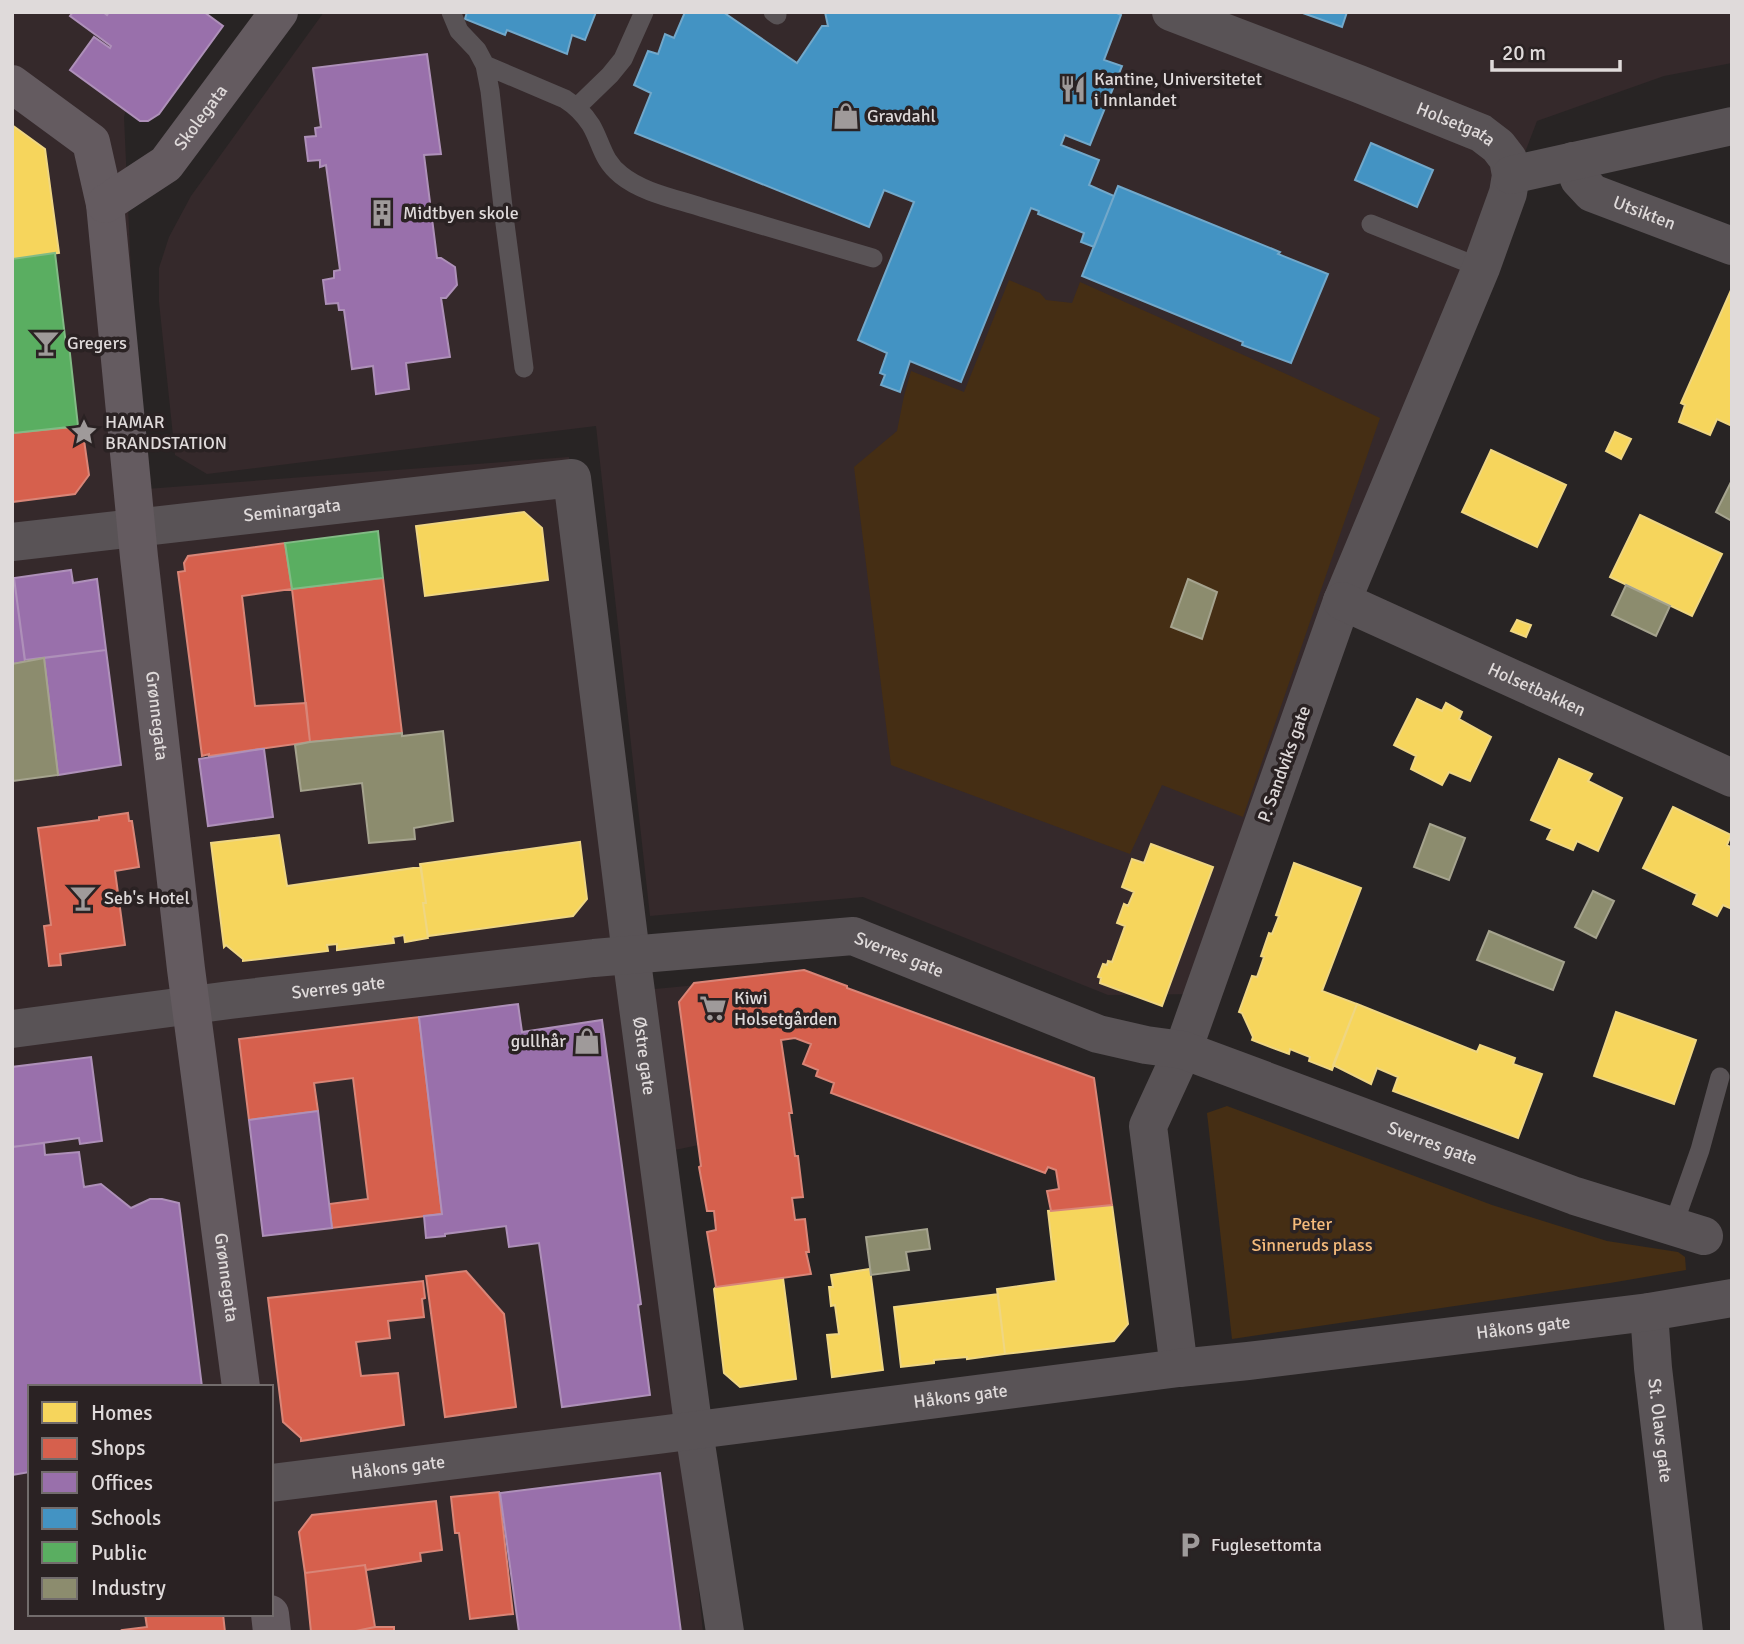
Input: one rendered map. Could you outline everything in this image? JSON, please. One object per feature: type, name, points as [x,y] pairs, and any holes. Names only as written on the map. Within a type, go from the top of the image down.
[{"type":"main road","name":"Skolegata","points":[[105,204],[166,164],[279,12]]},
{"type":"main road","name":"Grønnegata","points":[[12,84],[91,142],[105,204],[135,528],[191,1005],[241,1385]]},
{"type":"street","name":"Holsetgata","points":[[1171,12],[1359,83],[1481,133],[1498,146],[1508,159],[1511,175]]},
{"type":"street","points":[[1511,175],[1732,126]]},
{"type":"street","name":"Utsikten","points":[[1573,161],[1579,179],[1592,193],[1732,246]]},
{"type":"street","name":"P. Sandviks gate","points":[[1179,1368],[1148,1126],[1183,1050],[1342,601],[1481,268],[1508,192],[1511,175]]},
{"type":"street","name":"Seminargata","points":[[12,542],[572,478]]},
{"type":"street","name":"Østre gate","points":[[572,478],[694,1431],[725,1632]]},
{"type":"street","name":"Holsetbakken","points":[[1342,601],[1732,778]]},
{"type":"street","name":"Sverres gate","points":[[12,1029],[191,1005],[631,954],[853,936],[1098,1034],[1183,1050],[1575,1196],[1689,1231]]},
{"type":"street","points":[[1648,1312],[1732,1298]]},
{"type":"street","name":"Håkons gate","points":[[273,1483],[1179,1368],[1648,1312]]},
{"type":"street","name":"St. Olavs gate","points":[[1648,1312],[1684,1632]]},
{"type":"lane","points":[[451,12],[459,31],[477,50],[485,65],[491,91],[524,368]]},
{"type":"lane","points":[[577,107],[610,75],[622,59],[644,12]]},
{"type":"lane","points":[[485,65],[565,99],[577,107],[592,126],[608,163],[639,186],[873,258]]},
{"type":"lane","points":[[1371,224],[1481,268]]},
{"type":"lane","points":[[1689,1231],[1700,1150],[1720,1077]]},
{"type":"shaded area","points":[[12,12],[200,12],[132,86],[124,117],[138,428],[146,489],[569,457],[644,990],[771,978],[785,1127],[665,1152],[681,1414],[703,1632],[12,1632]]},
{"type":"shaded area","points":[[324,12],[1732,12],[1732,63],[1664,76],[1537,121],[1203,994],[1108,995],[863,897],[650,916],[596,426],[207,474],[175,455],[159,302],[159,268],[169,237],[191,196]]},
{"type":"green space","points":[[1009,280],[1040,293],[1046,300],[1072,303],[1080,282],[1380,418],[1243,817],[1162,785],[1130,854],[891,765],[854,467],[897,431],[911,371],[964,392]]},
{"type":"green space","name":"Peter Sinneruds plass","points":[[1227,1106],[1492,1205],[1607,1241],[1678,1252],[1685,1257],[1686,1270],[1232,1339],[1207,1113]]},
{"type":"building: Homes","points":[[12,125],[45,149],[59,253],[12,259]]},
{"type":"building: Homes","points":[[1732,288],[1732,426],[1717,419],[1710,435],[1679,422],[1685,405],[1681,403]]},
{"type":"building: Homes","points":[[1615,432],[1631,439],[1621,459],[1606,451]]},
{"type":"building: Homes","points":[[1491,450],[1566,485],[1537,547],[1462,512]]},
{"type":"building: Homes","points":[[524,512],[542,528],[548,580],[425,596],[416,526]]},
{"type":"building: Homes","points":[[1640,515],[1722,554],[1692,616],[1610,577]]},
{"type":"building: Homes","points":[[1517,620],[1531,625],[1526,637],[1511,631]]},
{"type":"building: Homes","points":[[1417,699],[1442,711],[1446,703],[1462,712],[1459,719],[1491,737],[1470,781],[1449,772],[1442,785],[1411,769],[1416,756],[1394,745]]},
{"type":"building: Homes","points":[[1559,759],[1592,774],[1588,781],[1622,798],[1598,851],[1577,841],[1573,850],[1547,839],[1552,829],[1531,820]]},
{"type":"building: Homes","points":[[1673,807],[1731,835],[1727,845],[1732,848],[1732,909],[1723,905],[1717,916],[1693,904],[1697,894],[1643,868]]},
{"type":"building: Homes","points":[[279,835],[287,886],[421,867],[428,938],[405,942],[404,935],[393,937],[394,943],[337,950],[337,944],[327,945],[328,951],[243,961],[226,945],[224,947],[211,843]]},
{"type":"building: Homes","points":[[580,842],[587,899],[573,916],[428,936],[420,864]]},
{"type":"building: Homes","points":[[1151,844],[1213,867],[1162,1006],[1100,983],[1101,978],[1098,977],[1103,964],[1112,962],[1125,926],[1117,923],[1124,904],[1128,906],[1134,892],[1122,887],[1132,859],[1144,863]]},
{"type":"building: Homes","points":[[1294,863],[1361,888],[1322,991],[1357,1004],[1332,1070],[1309,1061],[1310,1057],[1290,1049],[1289,1054],[1252,1040],[1242,1013],[1239,1012],[1252,976],[1257,977],[1264,957],[1261,956],[1269,933],[1272,934],[1279,916],[1276,915]]},
{"type":"building: Homes","points":[[1357,1004],[1477,1052],[1480,1045],[1515,1058],[1513,1064],[1542,1074],[1518,1138],[1393,1091],[1398,1077],[1377,1068],[1371,1084],[1333,1065]]},
{"type":"building: Homes","points":[[1616,1012],[1696,1040],[1674,1104],[1594,1076]]},
{"type":"building: Homes","points":[[1112,1205],[1128,1324],[1114,1341],[1005,1354],[997,1289],[1056,1281],[1048,1211]]},
{"type":"building: Homes","points":[[870,1269],[883,1370],[832,1377],[827,1335],[839,1334],[835,1305],[831,1306],[831,1275]]},
{"type":"building: Homes","points":[[783,1278],[796,1379],[740,1387],[724,1373],[714,1289]]},
{"type":"building: Homes","points":[[998,1294],[1005,1354],[934,1360],[934,1363],[901,1367],[894,1307]]},
{"type":"building: Shops","points":[[82,426],[89,475],[75,494],[12,502],[12,427],[14,433]]},
{"type":"building: Shops","points":[[285,543],[292,589],[242,596],[255,706],[306,703],[310,742],[202,756],[178,572],[185,571],[184,563],[188,556]]},
{"type":"building: Shops","points":[[383,578],[402,733],[310,742],[292,589]]},
{"type":"building: Shops","name":"Seb's Hotel","points":[[128,813],[129,821],[132,821],[139,867],[115,871],[125,945],[60,954],[61,965],[49,966],[44,926],[51,925],[38,828],[99,820],[99,817]]},
{"type":"building: Shops","points":[[804,970],[1094,1078],[1112,1205],[1051,1211],[1047,1191],[1059,1189],[1056,1170],[1048,1167],[1045,1173],[831,1093],[834,1083],[816,1076],[818,1070],[803,1064],[811,1044],[795,1038],[781,1040],[792,1113],[789,1113],[795,1156],[798,1156],[803,1197],[792,1198],[795,1220],[805,1219],[809,1252],[806,1252],[811,1274],[716,1287],[707,1232],[716,1230],[714,1211],[707,1211],[699,1167],[701,1166],[679,1002],[694,983]]},
{"type":"building: Shops","points":[[419,1017],[442,1214],[332,1228],[329,1204],[368,1199],[353,1078],[314,1083],[318,1111],[249,1120],[239,1039]]},
{"type":"building: Shops","points":[[466,1271],[504,1314],[516,1407],[445,1417],[426,1276]]},
{"type":"building: Shops","points":[[423,1281],[424,1317],[388,1321],[390,1338],[356,1342],[361,1376],[398,1373],[404,1425],[301,1441],[283,1422],[268,1298]]},
{"type":"building: Shops","points":[[499,1492],[513,1614],[470,1619],[459,1533],[455,1533],[451,1497]]},
{"type":"building: Shops","points":[[436,1501],[442,1550],[420,1553],[421,1561],[366,1570],[365,1565],[305,1573],[299,1532],[312,1515]]},
{"type":"building: Shops","points":[[365,1565],[375,1627],[351,1632],[311,1632],[305,1573]]},
{"type":"building: Shops","points":[[145,1616],[223,1616],[225,1632],[122,1630],[147,1627]]},
{"type":"building: Shops","points":[[375,1627],[394,1627],[394,1632],[351,1632]]},
{"type":"building: Offices","points":[[73,12],[103,12],[107,15],[109,12],[204,12],[223,26],[159,114],[148,121],[140,121],[70,70],[94,37],[110,48],[111,46],[70,16]]},
{"type":"building: Offices","name":"Midtbyen skole","points":[[427,54],[441,154],[424,155],[437,258],[455,267],[457,285],[446,298],[441,298],[450,357],[406,363],[409,389],[376,394],[373,366],[352,369],[344,310],[339,310],[338,303],[326,304],[323,280],[334,278],[334,271],[340,270],[326,165],[320,167],[320,160],[308,161],[305,137],[316,136],[315,128],[321,127],[313,68]]},
{"type":"building: Offices","points":[[71,570],[73,583],[97,579],[106,650],[25,660],[14,578]]},
{"type":"building: Offices","points":[[12,578],[25,662],[12,664]]},
{"type":"building: Offices","points":[[106,650],[121,765],[58,775],[44,658]]},
{"type":"building: Offices","points":[[264,749],[273,817],[208,826],[199,759]]},
{"type":"building: Offices","points":[[518,1004],[522,1032],[602,1020],[641,1304],[638,1305],[650,1395],[562,1407],[539,1243],[509,1247],[506,1226],[426,1238],[424,1216],[442,1214],[419,1017]]},
{"type":"building: Offices","points":[[91,1057],[102,1141],[80,1144],[79,1138],[12,1147],[12,1067]]},
{"type":"building: Offices","points":[[318,1111],[332,1228],[263,1236],[249,1120]]},
{"type":"building: Offices","points":[[44,1143],[45,1155],[79,1152],[84,1187],[101,1184],[131,1208],[150,1199],[179,1203],[202,1385],[28,1385],[28,1472],[12,1475],[12,1147]]},
{"type":"building: Offices","points":[[660,1473],[681,1632],[519,1632],[500,1493]]},
{"type":"building: Schools","points":[[467,12],[596,12],[585,40],[572,35],[567,54],[507,30],[505,35],[465,19]]},
{"type":"building: Schools","points":[[685,12],[723,12],[797,63],[822,26],[828,26],[825,12],[1115,12],[1121,15],[1104,60],[1122,66],[1090,145],[1065,135],[1061,145],[1099,160],[1089,185],[1114,196],[1094,247],[1081,242],[1084,233],[1038,214],[1039,211],[1031,208],[961,382],[910,361],[900,392],[881,385],[885,375],[880,373],[887,353],[858,340],[914,202],[884,190],[869,227],[635,133],[651,93],[634,85],[648,51],[658,54],[665,34],[674,38]]},
{"type":"building: Schools","points":[[1300,12],[1347,12],[1342,27]]},
{"type":"building: Schools","points":[[1371,143],[1433,170],[1417,207],[1355,180]]},
{"type":"building: Schools","points":[[1118,186],[1328,274],[1291,363],[1242,345],[1243,342],[1082,276]]},
{"type":"building: Public","points":[[55,253],[78,426],[14,433],[12,259]]},
{"type":"building: Public","points":[[378,531],[383,578],[292,589],[285,543]]},
{"type":"building: Industry","points":[[1732,480],[1732,521],[1716,512]]},
{"type":"building: Industry","points":[[1188,579],[1217,592],[1202,639],[1171,627]]},
{"type":"building: Industry","points":[[1626,585],[1670,606],[1656,636],[1612,615]]},
{"type":"building: Industry","points":[[44,658],[58,775],[12,781],[12,664]]},
{"type":"building: Industry","points":[[443,731],[453,821],[414,828],[415,839],[369,843],[362,783],[301,791],[295,745]]},
{"type":"building: Industry","points":[[1430,824],[1465,838],[1449,880],[1414,867]]},
{"type":"building: Industry","points":[[1593,891],[1614,901],[1596,938],[1575,927]]},
{"type":"building: Industry","points":[[1489,931],[1564,962],[1553,990],[1477,960]]},
{"type":"building: Industry","points":[[927,1229],[930,1249],[906,1252],[909,1270],[871,1275],[866,1237]]},
{"type":"place","name":"Kantine, Universitetet i Innlandet","points":[[1073,89]]},
{"type":"place","name":"Gravdahl","points":[[846,116]]},
{"type":"place","name":"Midtbyen skole","points":[[382,213]]},
{"type":"place","name":"Gregers","points":[[46,343]]},
{"type":"place","name":"HAMAR BRANDSTATION","points":[[84,432]]},
{"type":"place","name":"Seb's Hotel","points":[[83,898]]},
{"type":"place","name":"Kiwi Holsetgården","points":[[713,1008]]},
{"type":"place","name":"gullhår","points":[[587,1041]]},
{"type":"place","name":"Fuglesettomta","points":[[1190,1545]]}]
